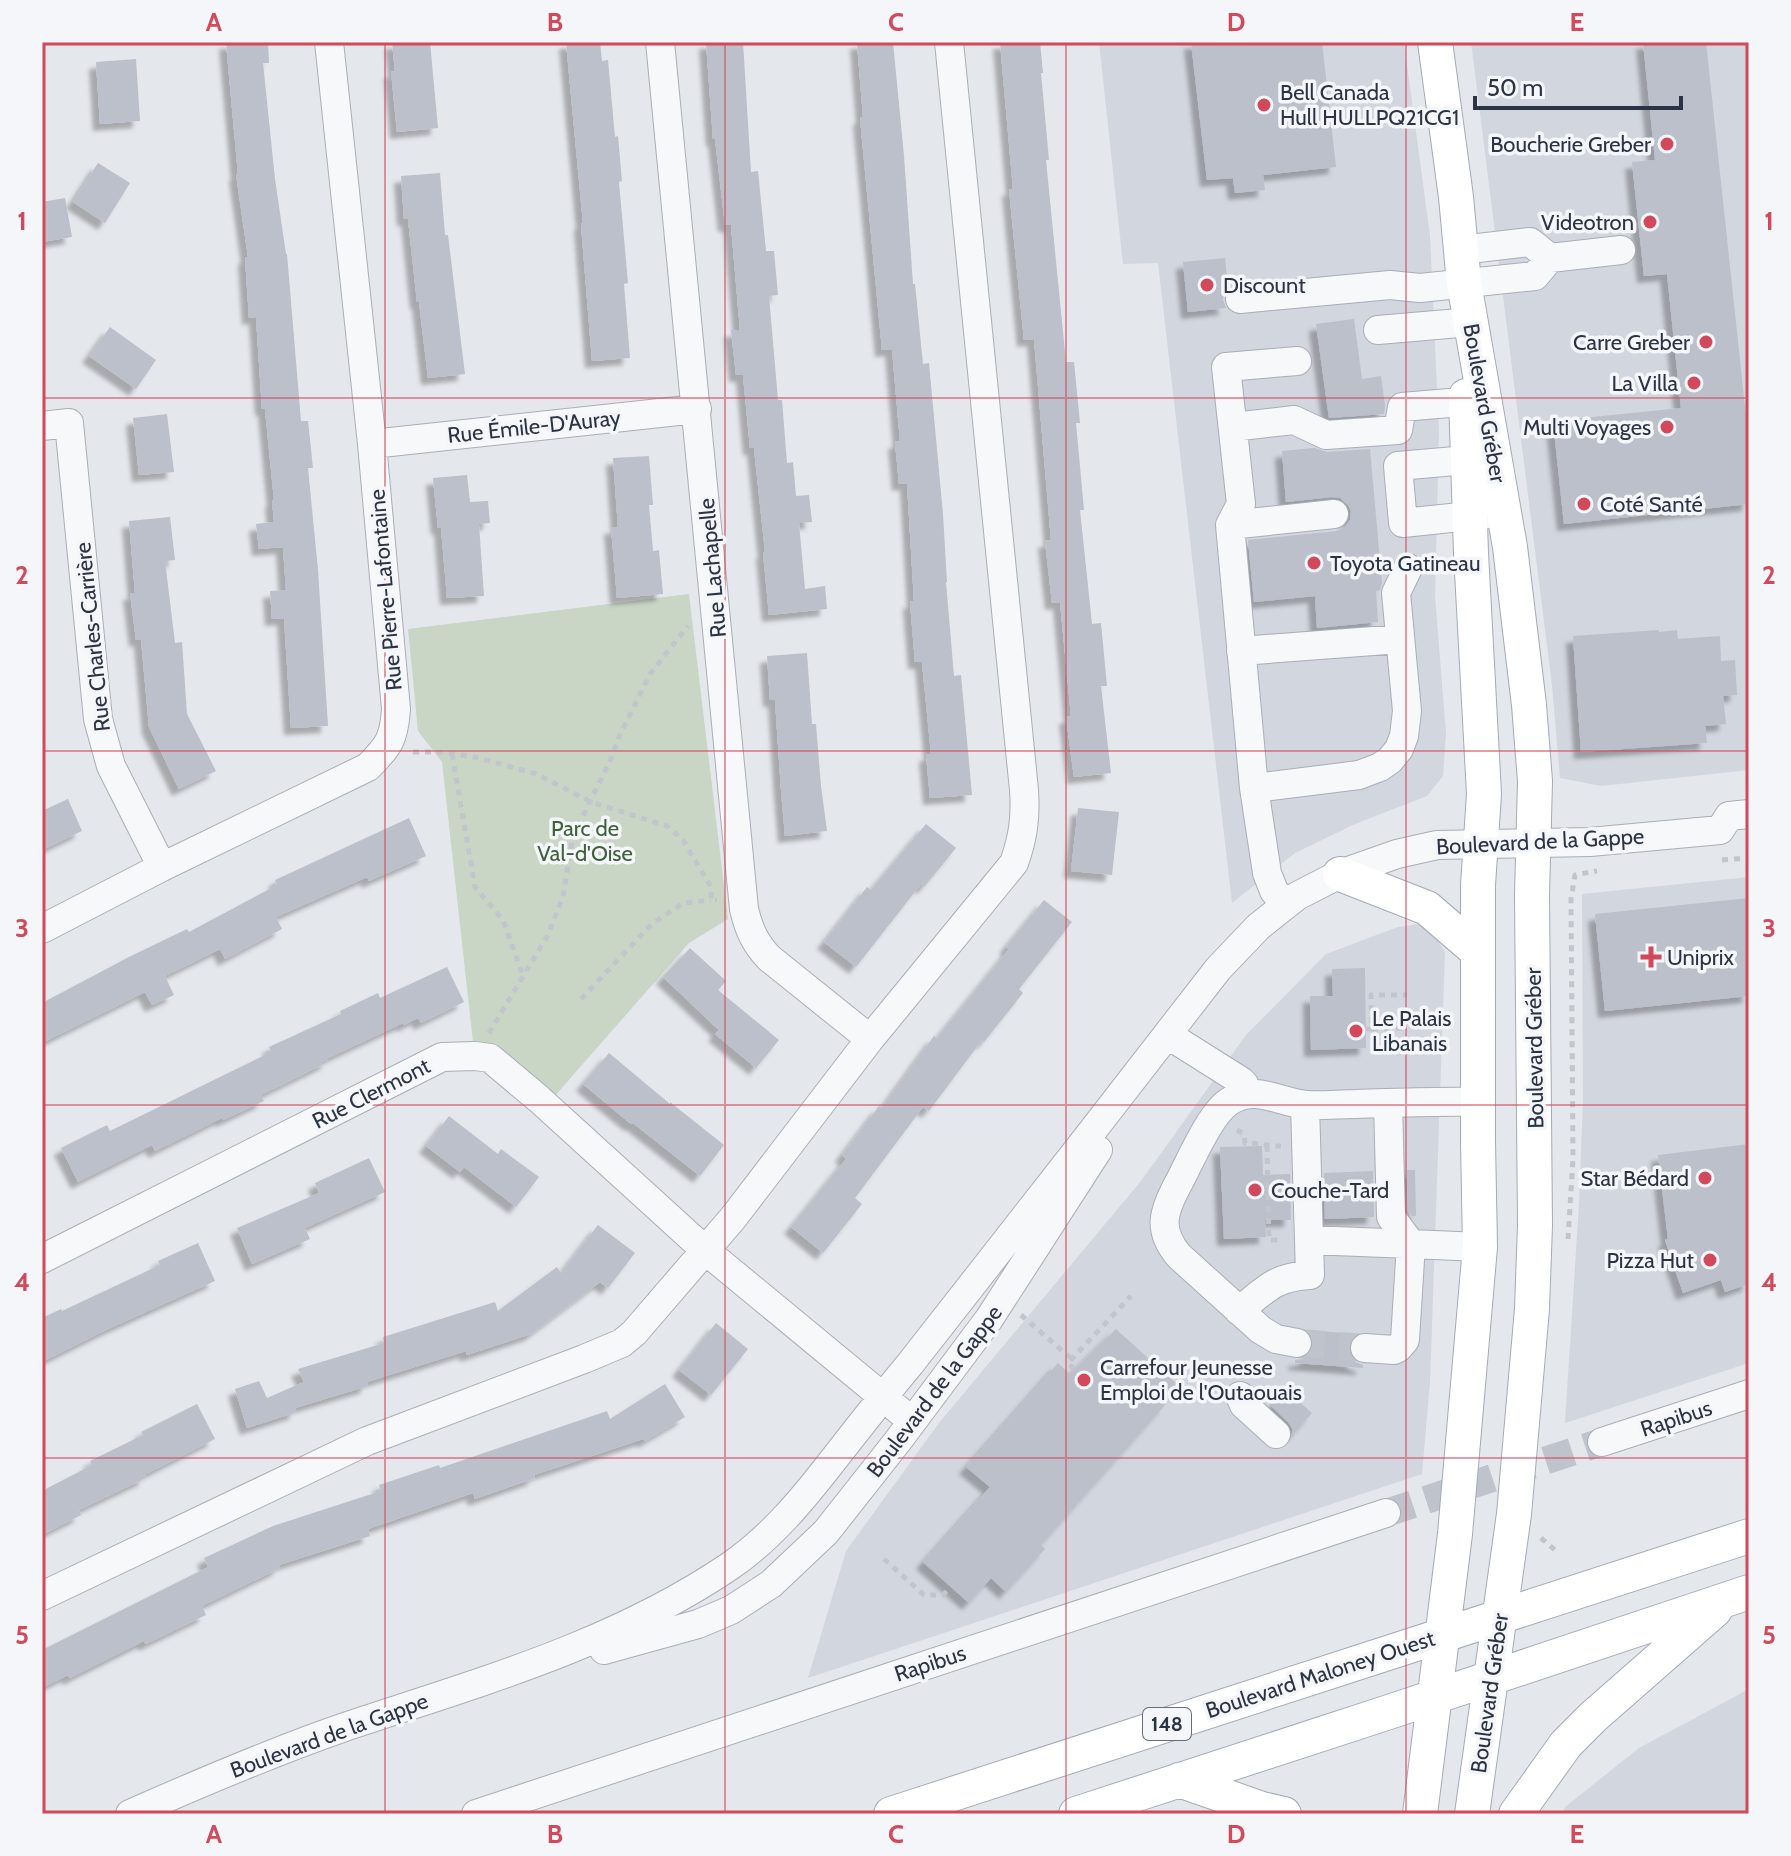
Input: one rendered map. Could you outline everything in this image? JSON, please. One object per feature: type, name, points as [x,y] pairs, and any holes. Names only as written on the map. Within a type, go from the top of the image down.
[{"type":"main road","name":"Boulevard Gréber","points":[[1420,1814],[1455,1534],[1480,1247],[1478,885],[1484,794],[1470,516],[1481,459],[1456,197],[1435,42]]},
{"type":"main road","name":"Boulevard Gréber","points":[[1472,1814],[1516,1500],[1534,1275],[1535,781],[1514,576],[1504,513],[1481,459]]},
{"type":"main road","points":[[1340,874],[1427,908],[1478,952]]},
{"type":"main road","name":"Boulevard Maloney Ouest","points":[[891,1814],[1749,1536]]},
{"type":"main road","points":[[1076,1814],[1738,1596]]},
{"type":"main road","points":[[1516,1814],[1566,1744],[1593,1717],[1738,1596]]},
{"type":"main road","points":[[1179,1780],[1284,1814]]},
{"type":"street","name":"Rue Pierre-Lafontaine","points":[[329,42],[372,444],[396,709],[395,732],[384,752]]},
{"type":"street","name":"Rue Lachapelle","points":[[660,42],[749,928],[757,946],[769,958],[870,1039]]},
{"type":"street","points":[[42,1596],[367,1441],[622,1343],[706,1251],[870,1039],[1014,863],[1026,816],[949,42]]},
{"type":"street","points":[[1240,299],[1390,285],[1420,288],[1462,267],[1535,276],[1550,258],[1621,250]]},
{"type":"street","points":[[1378,330],[1468,322]]},
{"type":"street","points":[[1285,904],[1274,891],[1267,873],[1254,788],[1230,525],[1241,504],[1226,367],[1297,361]]},
{"type":"street","points":[[1233,427],[1294,420],[1326,435],[1398,430],[1402,407],[1476,401]]},
{"type":"street","name":"Rue Émile-D'Auray","points":[[372,444],[697,409]]},
{"type":"street","name":"Rue Charles-Carrière","points":[[42,426],[69,423],[98,719],[111,766],[162,867]]},
{"type":"street","points":[[1481,459],[1398,466],[1403,523],[1504,513]]},
{"type":"street","points":[[1230,525],[1334,514]]},
{"type":"street","points":[[1254,788],[1359,775],[1380,767],[1399,749],[1407,724],[1396,593],[1408,568]]},
{"type":"street","points":[[1241,651],[1400,639]]},
{"type":"street","points":[[42,929],[368,767],[384,752]]},
{"type":"street","name":"Boulevard de la Gappe","points":[[130,1814],[292,1746],[532,1665],[615,1631],[696,1588],[747,1554],[779,1526],[884,1396],[1170,1036],[1218,969],[1285,904],[1309,889],[1378,859],[1428,846],[1590,842],[1720,830],[1729,816],[1749,814]]},
{"type":"street","points":[[1170,1036],[1241,1081],[1245,1095]]},
{"type":"street","name":"Boulevard de la Gappe","points":[[532,1665],[606,1650],[698,1624],[731,1610],[759,1593],[793,1565],[826,1532],[989,1319],[1170,1036]]},
{"type":"street","points":[[475,1056],[490,1058],[706,1251],[912,1421]]},
{"type":"street","name":"Rue Clermont","points":[[42,1259],[442,1057],[475,1056]]},
{"type":"street","points":[[1297,1343],[1268,1335],[1174,1250],[1166,1235],[1164,1219],[1170,1200],[1217,1112],[1232,1100],[1245,1095],[1268,1095],[1305,1105],[1478,1102]]},
{"type":"street","points":[[1365,1348],[1394,1350],[1402,1344],[1406,1335],[1411,1244],[1391,1217],[1388,1103]]},
{"type":"street","points":[[1239,1311],[1276,1282],[1310,1275],[1305,1105]]},
{"type":"street","points":[[1309,1240],[1480,1247]]},
{"type":"street","name":"Rapibus","points":[[1602,1442],[1749,1394]]},
{"type":"street","points":[[1240,1396],[1244,1405],[1276,1434]]},
{"type":"street","name":"Rapibus","points":[[476,1814],[1386,1513]]},
{"type":"path","points":[[475,1056],[548,935],[563,897],[573,836],[650,674],[689,626],[717,620]]},
{"type":"path","points":[[384,752],[475,757],[536,774],[591,802],[667,826],[690,851],[711,887],[711,900]]},
{"type":"path","points":[[452,754],[475,887],[503,920],[523,977]]},
{"type":"path","name":"Boulevard Gréber","points":[[1573,1159],[1571,899],[1575,875]]},
{"type":"path","points":[[581,999],[652,924],[683,903],[744,900]]},
{"type":"path","points":[[1407,995],[1371,995],[1369,1029],[1407,1028]]},
{"type":"path","points":[[1228,1124],[1244,1134],[1245,1143],[1263,1143],[1267,1146],[1269,1240]]},
{"type":"path","points":[[1074,1369],[1068,1363],[1131,1296]]},
{"type":"path","points":[[1017,1312],[1072,1359]]},
{"type":"path","points":[[1537,1532],[1555,1550]]},
{"type":"path","points":[[884,1559],[924,1595],[943,1595],[951,1587]]},
{"type":"shaded area","points":[[1099,42],[1404,42],[1430,236],[1439,432],[1435,596],[1446,734],[1443,776],[1427,796],[1355,824],[1295,853],[1232,903],[1158,263],[1123,264]]},
{"type":"shaded area","points":[[1471,42],[1749,42],[1749,770],[1601,786],[1560,778],[1552,685]]},
{"type":"shaded area","points":[[1749,877],[1749,1363],[1565,1423],[1583,1101],[1582,894]]},
{"type":"shaded area","points":[[1426,923],[1445,952],[1430,1382],[1422,1474],[808,1678],[846,1551],[939,1423],[1141,1181],[1246,1035],[1326,954],[1398,927]]},
{"type":"shaded area","points":[[1749,1689],[1749,1814],[1562,1814],[1565,1807],[1639,1748]]},
{"type":"green space","name":"Parc de Val-d'Oise","points":[[689,594],[728,919],[689,943],[553,1098],[473,1042],[442,762],[418,731],[408,629]]},
{"type":"building","points":[[226,42],[268,42],[269,63],[263,63],[275,179],[287,254],[301,421],[308,421],[313,468],[308,468],[328,726],[291,728],[284,618],[272,619],[270,591],[286,590],[283,547],[259,549],[256,524],[274,522],[274,500],[265,409],[262,409],[256,317],[249,318],[245,257],[248,257],[236,174]]},
{"type":"building","points":[[392,42],[430,42],[438,128],[397,132],[391,71],[395,71]]},
{"type":"building","points":[[566,42],[600,42],[602,61],[608,60],[622,181],[619,182],[628,283],[624,284],[630,358],[592,361]]},
{"type":"building","points":[[706,42],[743,42],[751,172],[758,171],[766,251],[774,251],[778,295],[769,296],[787,463],[793,462],[796,496],[809,495],[812,522],[799,523],[805,589],[825,586],[827,609],[769,615],[754,448],[750,448],[743,375],[736,375],[731,330],[740,330],[731,225],[725,225],[713,139]]},
{"type":"building","points":[[857,42],[893,42],[913,284],[923,364],[929,363],[954,676],[961,675],[972,795],[930,798],[926,755],[931,754],[922,662],[915,662],[910,602],[914,601],[907,483],[899,484],[895,442],[900,441],[892,349],[882,350],[860,118],[863,117]]},
{"type":"building","points":[[1000,42],[1040,42],[1049,160],[1046,160],[1066,362],[1074,362],[1084,510],[1080,510],[1092,624],[1101,623],[1107,686],[1101,686],[1111,773],[1074,777],[1066,717],[1071,716],[1060,602],[1052,603],[1045,541],[1051,540],[1034,339],[1024,340],[1009,189],[1013,189]]},
{"type":"building","name":"Bell Canada Hull HULLPQ21CG1","points":[[1191,42],[1322,42],[1336,167],[1263,175],[1265,190],[1235,193],[1233,178],[1207,180]]},
{"type":"building","name":"Carre Greber","points":[[1643,42],[1706,42],[1749,444],[1749,504],[1564,524],[1553,421],[1681,408],[1667,274],[1644,276],[1632,162],[1655,160]]},
{"type":"building","points":[[136,59],[140,121],[100,124],[96,62]]},
{"type":"building","points":[[98,163],[130,183],[105,223],[73,202]]},
{"type":"building","points":[[440,173],[445,235],[448,235],[465,374],[428,378],[408,219],[404,219],[401,176]]},
{"type":"building","points":[[65,198],[72,237],[42,242],[42,202]]},
{"type":"building","name":"Discount","points":[[1225,258],[1228,288],[1223,300],[1226,308],[1188,312],[1183,262]]},
{"type":"building","points":[[1354,319],[1362,379],[1381,376],[1384,414],[1329,418],[1316,324]]},
{"type":"building","points":[[110,327],[156,360],[136,389],[89,356]]},
{"type":"building","points":[[167,414],[174,472],[139,475],[133,418]]},
{"type":"building","name":"Toyota Gatineau","points":[[1314,448],[1327,452],[1370,449],[1382,583],[1380,590],[1376,591],[1378,622],[1317,628],[1315,596],[1254,602],[1248,540],[1336,531],[1345,527],[1350,520],[1351,511],[1340,498],[1286,502],[1282,451]]},
{"type":"building","points":[[649,456],[653,551],[659,550],[663,594],[617,598],[611,527],[618,527],[613,458]]},
{"type":"building","points":[[467,475],[470,502],[488,501],[490,523],[479,524],[484,596],[447,598],[433,478]]},
{"type":"building","points":[[170,517],[175,560],[165,561],[175,643],[182,642],[187,714],[216,771],[179,789],[149,727],[141,639],[136,640],[130,593],[135,593],[129,521]]},
{"type":"building","points":[[1677,630],[1678,639],[1720,636],[1721,661],[1735,660],[1737,695],[1723,696],[1726,724],[1705,726],[1707,743],[1581,752],[1573,636]]},
{"type":"building","points":[[807,653],[812,724],[816,724],[827,831],[785,836],[775,700],[770,700],[767,656]]},
{"type":"building","points":[[68,799],[82,831],[42,850],[42,811]]},
{"type":"building","points":[[1078,808],[1119,812],[1112,875],[1071,871]]},
{"type":"building","points":[[409,818],[426,856],[369,881],[367,877],[276,917],[282,929],[225,959],[220,949],[165,976],[174,995],[152,1005],[145,992],[42,1043],[42,1003],[129,957],[187,929],[189,932],[277,885],[275,880]]},
{"type":"building","points":[[926,824],[956,848],[924,887],[921,884],[856,967],[824,942],[867,887],[871,890]]},
{"type":"building","name":"Uniprix","points":[[1749,898],[1749,996],[1605,1011],[1595,914]]},
{"type":"building","points":[[1044,900],[1072,922],[1019,989],[1023,993],[984,1042],[982,1040],[929,1111],[923,1107],[855,1198],[862,1204],[823,1253],[791,1227],[846,1159],[842,1155],[879,1106],[882,1108],[934,1036],[937,1038],[1009,949],[1006,947]]},
{"type":"building","points":[[690,948],[726,981],[718,990],[779,1040],[756,1068],[715,1034],[719,1030],[663,977]]},
{"type":"building","points":[[447,967],[464,1002],[421,1023],[418,1018],[403,1023],[326,1059],[328,1062],[261,1095],[264,1101],[155,1151],[152,1145],[78,1182],[61,1148],[107,1125],[110,1131],[271,1052],[269,1047],[378,993],[380,998]]},
{"type":"building","points":[[1365,968],[1366,1048],[1311,1050],[1310,996],[1333,996],[1332,969]]},
{"type":"building","points":[[609,1053],[724,1145],[700,1176],[583,1084]]},
{"type":"building","points":[[449,1116],[498,1154],[501,1149],[539,1177],[516,1207],[464,1167],[460,1172],[426,1146]]},
{"type":"building","points":[[1749,1144],[1749,1284],[1725,1292],[1721,1280],[1683,1293],[1665,1240],[1668,1239],[1658,1155]]},
{"type":"building","points":[[1262,1146],[1263,1175],[1290,1174],[1291,1220],[1265,1220],[1266,1237],[1224,1239],[1220,1147]]},
{"type":"building","points":[[369,1158],[385,1192],[305,1228],[310,1239],[252,1264],[237,1228],[319,1193],[315,1183]]},
{"type":"building","points":[[1407,1170],[1415,1170],[1416,1216],[1408,1211]]},
{"type":"building","points":[[1373,1171],[1374,1217],[1325,1219],[1324,1173]]},
{"type":"building","points":[[598,1225],[635,1253],[608,1288],[600,1282],[531,1334],[367,1382],[368,1386],[295,1408],[297,1412],[247,1428],[235,1389],[259,1381],[267,1398],[304,1382],[298,1369],[384,1343],[383,1337],[495,1302],[498,1311],[557,1267],[561,1273]]},
{"type":"building","points":[[198,1243],[215,1281],[42,1362],[42,1318],[160,1265],[158,1261]]},
{"type":"building","points":[[716,1323],[748,1349],[711,1395],[679,1370]]},
{"type":"building","points":[[1116,1329],[1179,1386],[1041,1545],[1045,1549],[1006,1592],[991,1578],[969,1603],[923,1562],[990,1487],[966,1467],[1058,1363],[1070,1374]]},
{"type":"building","points":[[1308,1330],[1356,1334],[1348,1346],[1349,1355],[1363,1368],[1295,1363],[1295,1360],[1309,1355],[1313,1347],[1313,1338]]},
{"type":"building","points":[[665,1384],[685,1417],[645,1441],[643,1439],[534,1475],[535,1478],[475,1499],[473,1493],[368,1529],[370,1536],[279,1565],[280,1568],[202,1606],[206,1615],[42,1688],[42,1650],[208,1567],[204,1558],[273,1526],[381,1491],[379,1485],[439,1465],[440,1468],[607,1411],[610,1419]]},
{"type":"building","points":[[1286,1390],[1312,1413],[1293,1435],[1288,1422],[1271,1406]]},
{"type":"building","points":[[197,1404],[215,1439],[144,1475],[146,1478],[79,1510],[81,1515],[42,1535],[42,1491],[92,1465],[90,1461],[143,1435],[141,1432]]},
{"type":"tunnel","points":[[1297,1343],[1365,1348]]},
{"type":"tunnel","points":[[1386,1513],[1602,1442]]},
{"type":"place","name":"Bell Canada Hull HULLPQ21CG1","points":[[1264,105]]},
{"type":"place","name":"Boucherie Greber","points":[[1667,144]]},
{"type":"place","name":"Videotron","points":[[1650,222]]},
{"type":"place","name":"Discount","points":[[1207,285]]},
{"type":"place","name":"Carre Greber","points":[[1706,342]]},
{"type":"place","name":"La Villa","points":[[1694,383]]},
{"type":"place","name":"Multi Voyages","points":[[1667,427]]},
{"type":"place","name":"Coté Santé","points":[[1584,504]]},
{"type":"place","name":"Toyota Gatineau","points":[[1314,563]]},
{"type":"place","name":"Uniprix","points":[[1651,957]]},
{"type":"place","name":"Le Palais Libanais","points":[[1356,1031]]},
{"type":"place","name":"Star Bédard","points":[[1705,1178]]},
{"type":"place","name":"Couche-Tard","points":[[1255,1190]]},
{"type":"place","name":"Pizza Hut","points":[[1710,1260]]},
{"type":"place","name":"Carrefour Jeunesse Emploi de l'Outaouais","points":[[1084,1380]]}]
